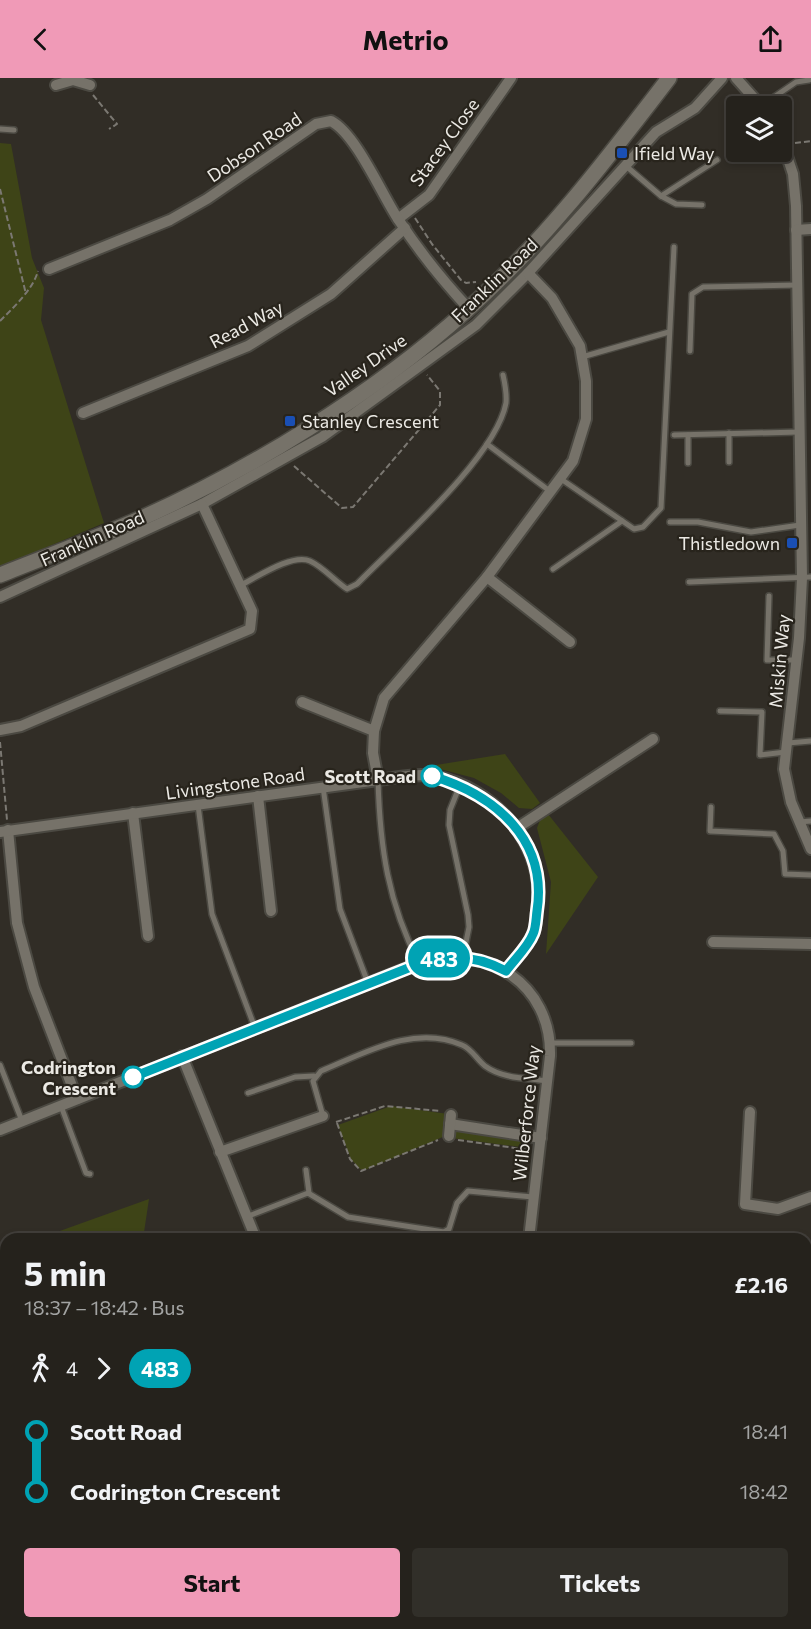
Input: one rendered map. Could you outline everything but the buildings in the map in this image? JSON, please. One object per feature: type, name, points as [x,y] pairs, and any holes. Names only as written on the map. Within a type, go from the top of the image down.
[{"type":"street","name":"Stacey Close","points":[[401,224],[429,195],[511,78]]},
{"type":"street","name":"Valley Drive","points":[[0,574],[136,520],[235,470],[300,433],[369,388],[429,344],[469,309],[562,212],[608,158],[669,78]]},
{"type":"street","name":"Franklin Road","points":[[0,597],[202,504],[322,437],[476,325],[528,273],[656,132],[695,108],[722,78]]},
{"type":"street","points":[[736,78],[752,96]]},
{"type":"street","points":[[56,85],[73,79],[90,88]]},
{"type":"street","name":"Dobson Road","points":[[49,269],[170,220],[207,199],[324,121],[331,121],[346,132],[401,224],[447,285],[469,309]]},
{"type":"street","points":[[788,162],[794,181],[796,230],[799,471],[811,471]]},
{"type":"street","name":"Read Way","points":[[82,413],[248,346],[331,294],[401,224]]},
{"type":"street","points":[[796,230],[811,229]]},
{"type":"street","points":[[378,780],[373,753],[374,731],[384,698],[487,577],[573,461],[585,419],[586,381],[582,357],[567,320],[552,298],[528,273]]},
{"type":"street","name":"Miskin Way","points":[[799,471],[800,525],[806,578],[784,769],[790,801],[811,849]]},
{"type":"street","points":[[0,730],[21,726],[250,628],[252,611],[202,504]]},
{"type":"street","points":[[487,577],[570,642]]},
{"type":"street","points":[[302,702],[374,731]]},
{"type":"street","points":[[518,828],[653,739]]},
{"type":"street","name":"Livingstone Road","points":[[4,831],[323,787],[432,776],[460,785],[500,810],[518,828],[534,861],[540,893],[533,934],[506,971]]},
{"type":"street","points":[[258,796],[272,911]]},
{"type":"street","points":[[133,813],[148,936]]},
{"type":"street","points":[[4,831],[17,923],[34,987],[77,1099]]},
{"type":"street","points":[[712,942],[811,944]]},
{"type":"street","name":"Wilberforce Way","points":[[0,1130],[419,963],[464,957],[482,960],[506,971],[536,1000],[547,1022],[550,1043],[548,1081],[530,1233]]},
{"type":"street","points":[[182,1056],[252,1233]]},
{"type":"street","points":[[750,1112],[746,1204],[778,1209],[811,1197]]},
{"type":"street","points":[[220,1152],[322,1116]]},
{"type":"street","points":[[447,1138],[448,1117],[541,1138]]},
{"type":"lane","points":[[776,96],[796,82],[809,80]]},
{"type":"lane","points":[[0,129],[14,130]]},
{"type":"lane","points":[[661,196],[717,160]]},
{"type":"lane","points":[[626,166],[661,196],[676,204],[702,205]]},
{"type":"lane","points":[[561,478],[634,528],[643,527],[661,508],[674,247]]},
{"type":"lane","points":[[690,351],[692,294],[704,287],[797,285]]},
{"type":"lane","points":[[582,357],[669,332]]},
{"type":"lane","points":[[241,585],[292,560],[302,558],[312,562],[347,589],[357,584],[451,487],[487,444],[506,404],[503,375]]},
{"type":"lane","points":[[674,435],[799,432]]},
{"type":"lane","points":[[729,434],[729,462]]},
{"type":"lane","points":[[688,435],[688,463]]},
{"type":"lane","points":[[487,444],[552,492]]},
{"type":"lane","points":[[553,569],[622,521]]},
{"type":"lane","points":[[670,522],[698,522],[751,531],[800,525]]},
{"type":"lane","points":[[689,582],[806,578]]},
{"type":"lane","points":[[769,596],[767,660],[797,660]]},
{"type":"lane","points":[[720,711],[762,712],[760,755],[811,741]]},
{"type":"lane","points":[[378,780],[390,892],[403,930],[419,963]]},
{"type":"lane","points":[[460,785],[450,810],[449,825],[468,915],[469,927],[464,957]]},
{"type":"lane","points":[[323,787],[340,909],[368,983]]},
{"type":"lane","points":[[198,804],[212,914],[255,1028]]},
{"type":"lane","points":[[711,807],[710,831],[774,834],[783,851],[785,874],[811,875]]},
{"type":"lane","points":[[799,822],[811,821]]},
{"type":"lane","points":[[248,1093],[295,1077],[314,1076],[352,1058],[414,1037],[462,1045],[485,1066],[503,1075],[548,1081]]},
{"type":"lane","points":[[550,1043],[631,1043]]},
{"type":"lane","points":[[0,1065],[22,1121]]},
{"type":"lane","points":[[314,1076],[312,1081],[322,1116]]},
{"type":"lane","points":[[61,1105],[86,1173],[90,1174]]},
{"type":"lane","points":[[306,1170],[309,1193]]},
{"type":"lane","points":[[309,1193],[347,1216],[443,1232],[449,1229],[459,1198],[468,1191],[534,1197]]},
{"type":"lane","points":[[245,1217],[309,1193]]},
{"type":"path","points":[[90,88],[117,124],[109,129]]},
{"type":"path","points":[[792,142],[811,141]]},
{"type":"path","points":[[0,189],[26,294]]},
{"type":"path","points":[[414,214],[423,232],[461,280],[469,284],[480,280]]},
{"type":"path","points":[[0,321],[26,294],[38,277],[36,272],[49,269]]},
{"type":"path","points":[[285,458],[342,508],[352,507],[440,405],[440,391],[419,366]]},
{"type":"path","points":[[0,736],[4,831]]},
{"type":"path","points":[[322,1116],[337,1123],[385,1106],[448,1117]]},
{"type":"path","points":[[337,1123],[351,1161],[361,1171],[447,1138],[530,1150]]},
{"type":"green space","points":[[0,143],[11,144],[32,258],[44,288],[41,320],[104,523],[0,567]]},
{"type":"green space","points":[[505,754],[540,803],[532,809],[519,808],[501,793],[474,778],[436,768],[436,765]]},
{"type":"green space","points":[[548,814],[598,877],[546,954],[551,882],[537,828],[540,820]]},
{"type":"green space","points":[[391,1106],[448,1114],[445,1136],[365,1170],[360,1169],[351,1159],[338,1125]]},
{"type":"green space","points":[[457,1130],[529,1140],[528,1148],[452,1138]]},
{"type":"green space","points":[[149,1199],[144,1233],[57,1232]]},
{"type":"bus line","name":"483","points":[[133,1077],[426,961],[464,957],[482,960],[506,971],[533,934],[540,893],[534,861],[518,828],[500,810],[458,784],[432,776]]},
{"type":"place","name":"Ifield Way","points":[[622,153]]},
{"type":"place","name":"Stanley Crescent","points":[[290,421]]},
{"type":"place","name":"Thistledown","points":[[792,543]]},
{"type":"place","name":"Scott Road","points":[[432,776]]},
{"type":"place","name":"Codrington Crescent","points":[[133,1077]]}]
